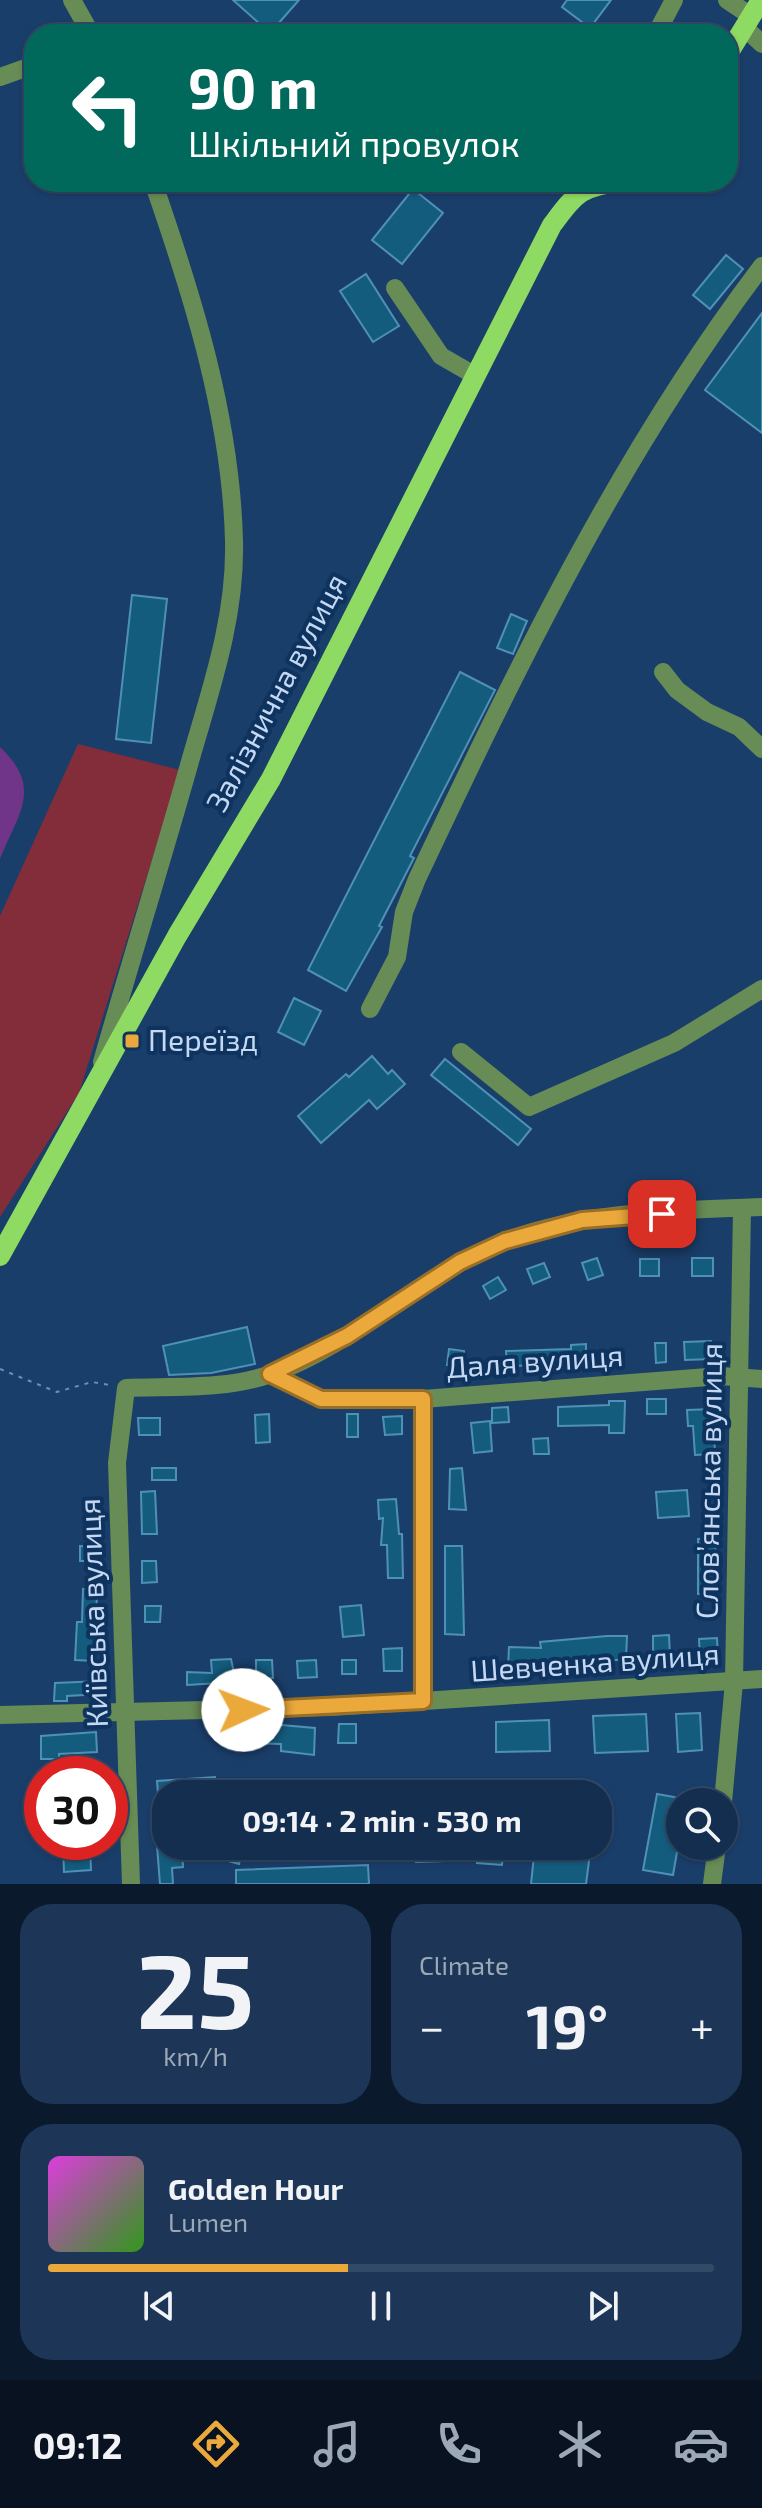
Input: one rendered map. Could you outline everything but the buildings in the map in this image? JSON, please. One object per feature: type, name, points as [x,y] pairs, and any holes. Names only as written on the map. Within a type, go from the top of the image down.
[{"type":"main road","points":[[738,37],[752,14]]},
{"type":"main road","name":"Залізнична вулиця","points":[[0,1256],[98,1076],[271,779],[552,225],[580,192]]},
{"type":"street","points":[[72,0],[85,24]]},
{"type":"street","points":[[661,24],[674,0]]},
{"type":"street","points":[[727,0],[752,14],[762,44]]},
{"type":"street","points":[[0,77],[24,69]]},
{"type":"street","points":[[98,1076],[215,681],[229,612],[233,556],[223,432],[175,247],[156,192]]},
{"type":"street","points":[[370,1009],[397,957],[404,912],[417,879],[561,586],[645,435],[719,322],[762,266]]},
{"type":"street","points":[[395,288],[441,356],[474,375]]},
{"type":"street","points":[[663,672],[677,690],[707,712],[739,727],[762,749]]},
{"type":"street","points":[[461,1052],[529,1107],[674,1043],[762,989]]},
{"type":"street","points":[[126,1388],[228,1384],[270,1374],[347,1336],[460,1262],[505,1241],[582,1220],[762,1207]]},
{"type":"street","name":"Слов’янська вулиця","points":[[724,1788],[734,1682],[742,1208]]},
{"type":"street","name":"Даля вулиця","points":[[270,1374],[321,1399],[423,1399],[721,1376],[740,1380],[762,1379]]},
{"type":"street","name":"Київська вулиця","points":[[126,1388],[117,1463],[131,1884]]},
{"type":"street","points":[[423,1399],[423,1701]]},
{"type":"street","name":"Шевченка вулиця","points":[[0,1715],[125,1714],[423,1701],[762,1679]]},
{"type":"street","points":[[712,1884],[715,1860]]},
{"type":"path","points":[[0,1369],[57,1392],[92,1382],[126,1388]]},
{"type":"shaded area","points":[[78,744],[180,770],[79,1093],[0,1217],[0,916]]},
{"type":"shaded area","points":[[0,747],[21,775],[24,788],[20,814],[0,859]]},
{"type":"place","name":"Переїзд","points":[[132,1041]]},
{"type":"route","points":[[243,1710],[423,1701],[423,1399],[321,1399],[270,1374],[347,1336],[460,1262],[505,1241],[582,1220],[662,1214]]}]
